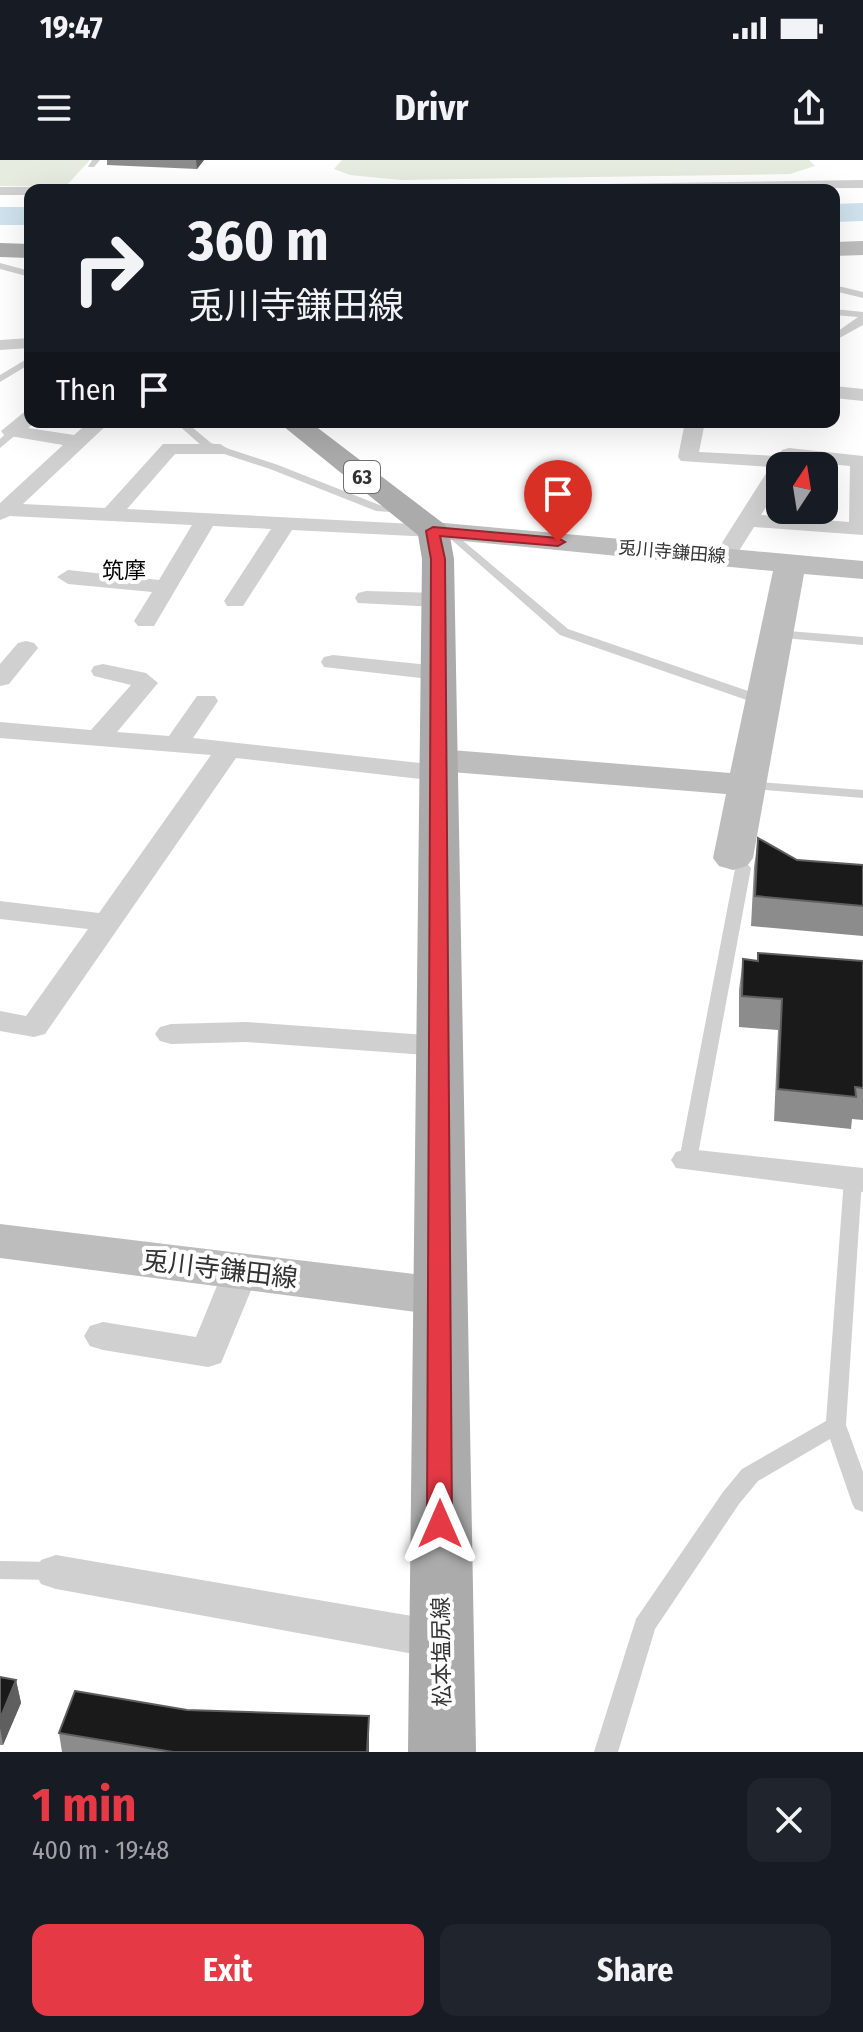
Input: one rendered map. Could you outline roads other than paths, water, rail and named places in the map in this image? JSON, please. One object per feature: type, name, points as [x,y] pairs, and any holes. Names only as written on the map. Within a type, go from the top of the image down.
[{"type":"main road","points":[[0,250],[24,251]]},
{"type":"main road","name":"63","points":[[300,428],[429,524]]},
{"type":"main road","name":"松本塩尻線","points":[[429,524],[438,559],[442,1752]]},
{"type":"street","points":[[840,184],[863,184]]},
{"type":"street","points":[[0,191],[24,191]]},
{"type":"street","points":[[840,249],[863,248]]},
{"type":"street","points":[[0,345],[24,343]]},
{"type":"street","points":[[840,391],[861,388]]},
{"type":"street","points":[[24,421],[11,431],[7,439],[78,442]]},
{"type":"street","points":[[1,510],[93,428]]},
{"type":"street","points":[[694,428],[688,457],[766,461]]},
{"type":"street","points":[[110,515],[170,448],[220,450]]},
{"type":"street","points":[[797,524],[860,529],[860,461],[838,459]]},
{"type":"street","points":[[724,557],[766,489]]},
{"type":"street","points":[[1,510],[285,525],[429,524]]},
{"type":"street","points":[[747,520],[766,522]]},
{"type":"street","points":[[146,621],[205,521]]},
{"type":"street","name":"兎川寺鎌田線","points":[[429,524],[863,570]]},
{"type":"street","points":[[266,593],[239,595],[285,525]]},
{"type":"street","points":[[733,858],[790,564]]},
{"type":"street","points":[[86,575],[166,587]]},
{"type":"street","points":[[366,598],[438,600]]},
{"type":"street","points":[[0,679],[26,648]]},
{"type":"street","points":[[333,662],[438,673]]},
{"type":"street","points":[[97,739],[146,683],[103,671]]},
{"type":"street","points":[[176,745],[206,701]]},
{"type":"street","points":[[0,730],[438,766],[746,785]]},
{"type":"street","points":[[0,1021],[34,1027],[229,749]]},
{"type":"street","points":[[0,910],[109,923]]},
{"type":"street","points":[[171,1034],[246,1032],[440,1046]]},
{"type":"street","points":[[688,1160],[858,1179]]},
{"type":"street","name":"兎川寺鎌田線","points":[[0,1241],[439,1296]]},
{"type":"street","points":[[103,1336],[208,1353],[241,1271]]},
{"type":"street","points":[[56,1572],[441,1640]]},
{"type":"lane","points":[[0,266],[24,272]]},
{"type":"lane","points":[[840,289],[863,295]]},
{"type":"lane","points":[[840,315],[863,317]]},
{"type":"lane","points":[[840,334],[863,317]]},
{"type":"lane","points":[[0,379],[24,364]]},
{"type":"lane","points":[[187,428],[207,445],[429,524],[564,632],[763,701]]},
{"type":"lane","points":[[776,634],[863,641]]},
{"type":"lane","points":[[746,785],[863,794]]},
{"type":"lane","points":[[688,1160],[743,868],[733,858]]},
{"type":"lane","points":[[858,1179],[836,1425],[863,1503]]},
{"type":"lane","points":[[606,1752],[644,1626],[731,1498],[750,1475],[836,1425]]},
{"type":"lane","points":[[0,1570],[56,1572]]},
{"type":"waterway","points":[[840,213],[863,212]]},
{"type":"waterway","points":[[0,216],[24,216]]},
{"type":"district","name":"筑摩","points":[[124,570]]}]
